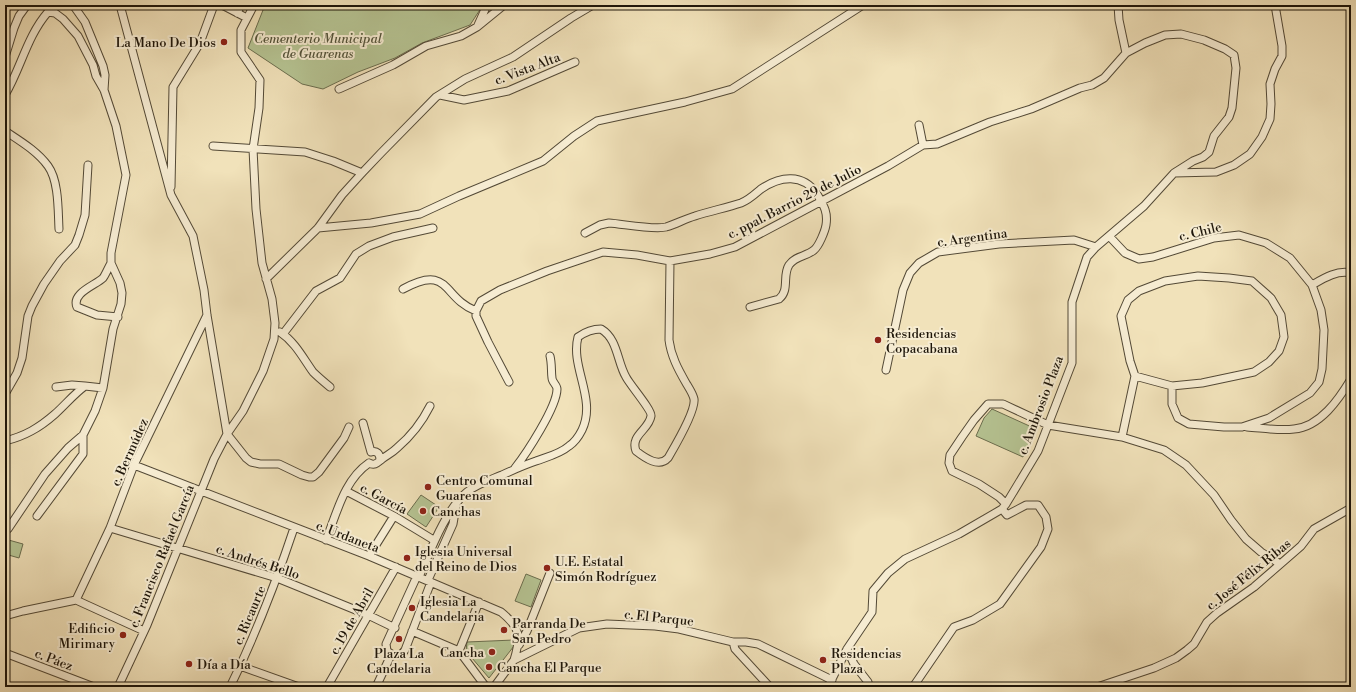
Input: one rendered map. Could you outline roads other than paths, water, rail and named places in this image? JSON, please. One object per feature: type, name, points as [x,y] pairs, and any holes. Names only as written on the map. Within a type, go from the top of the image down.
[{"type":"street","points":[[5,57],[19,16],[27,5]]},
{"type":"street","points":[[73,5],[85,22],[103,66],[105,76],[104,90]]},
{"type":"street","points":[[120,5],[171,195],[193,236],[204,290],[227,434],[251,462],[260,464],[279,464],[302,476],[309,477],[316,475],[319,472],[344,438],[349,427]]},
{"type":"street","points":[[171,195],[173,87],[200,43],[214,5]]},
{"type":"street","points":[[222,5],[247,18]]},
{"type":"street","points":[[237,12],[241,5]]},
{"type":"street","name":"c. Francisco Rafael García","points":[[118,687],[144,631],[214,459],[227,434],[243,412],[263,371],[274,339],[275,324],[272,299],[262,263],[256,210],[253,149],[259,108],[260,80],[241,52],[241,30],[254,5]]},
{"type":"street","points":[[476,27],[487,5]]},
{"type":"street","points":[[339,89],[393,65],[426,46],[461,36],[476,27],[504,5]]},
{"type":"street","points":[[266,279],[318,228],[342,196],[362,173],[440,95],[465,79],[513,57],[593,5]]},
{"type":"street","points":[[318,228],[371,223],[420,214],[543,161],[574,136],[597,121],[685,102],[732,89],[863,5]]},
{"type":"street","points":[[1118,5],[1119,20],[1126,53]]},
{"type":"street","points":[[1174,173],[1216,172],[1234,165],[1250,154],[1262,137],[1270,119],[1270,84],[1275,69],[1282,56],[1282,46],[1275,5]]},
{"type":"street","points":[[5,95],[33,34],[48,12],[51,11],[72,28],[78,36],[93,65],[96,76],[104,90],[116,126],[126,175],[111,253],[111,263],[118,278],[122,293],[121,304],[113,329],[103,388],[95,411],[83,435],[68,448],[45,474],[8,528],[5,530]]},
{"type":"street","name":"c. ppal. Barrio 29 de Julio","points":[[670,261],[710,254],[735,246],[888,166],[923,145],[938,144],[990,122],[1031,109],[1080,88],[1092,85],[1104,78],[1126,53],[1165,35],[1181,34],[1204,40],[1225,49],[1234,55],[1236,68],[1232,108],[1229,117],[1214,136],[1208,152],[1203,157],[1174,173]]},
{"type":"street","name":"c. Vista Alta","points":[[440,95],[464,100],[508,91],[575,62]]},
{"type":"street","points":[[919,125],[923,145]]},
{"type":"street","points":[[5,131],[36,154],[50,170],[57,198],[59,229]]},
{"type":"street","points":[[213,146],[305,152],[333,161],[362,173]]},
{"type":"street","points":[[5,394],[17,373],[22,358],[28,316],[32,306],[44,284],[75,245],[79,235],[85,215],[88,165]]},
{"type":"street","name":"c. Ambrosio Plaza","points":[[828,687],[847,649],[872,612],[873,590],[888,573],[905,559],[959,534],[1004,507],[1038,451],[1072,363],[1072,302],[1087,257],[1144,206],[1174,173]]},
{"type":"street","points":[[585,233],[600,225],[609,223],[666,227],[694,216],[746,202],[775,181],[792,179],[808,184],[826,210],[827,219],[825,229],[815,250],[795,258],[789,266],[786,272],[785,292],[782,296],[779,299],[750,307]]},
{"type":"street","points":[[283,334],[316,291],[340,278],[356,254],[369,246],[393,237],[433,228]]},
{"type":"street","name":"c. Chile","points":[[1109,236],[1125,253],[1139,259],[1153,257],[1214,238],[1239,236],[1266,243],[1290,258],[1312,285],[1321,310],[1324,330],[1322,368],[1319,382],[1310,393],[1269,418],[1242,427]]},
{"type":"street","name":"c. Argentina","points":[[886,370],[903,290],[910,273],[919,263],[938,252],[999,244],[1074,240],[1096,248]]},
{"type":"street","points":[[457,502],[453,524],[403,654],[397,656],[392,655],[387,651],[386,647],[418,576],[445,521],[457,502],[466,492],[475,486],[515,468],[548,458],[565,450],[576,440],[582,430],[586,414],[586,402],[576,348],[578,337],[582,334],[601,329],[610,336],[626,377],[651,413],[647,425],[634,443],[636,451],[647,459],[658,463],[665,461],[668,458],[691,413],[695,401],[670,352],[670,261],[637,255],[603,252],[547,271],[500,290],[481,301],[476,311],[476,316],[509,382]]},
{"type":"street","points":[[111,263],[103,278],[82,293],[76,302],[76,305],[77,307],[97,315],[118,317]]},
{"type":"street","points":[[1312,285],[1333,274],[1345,272],[1351,273]]},
{"type":"street","points":[[1122,437],[1135,376],[1130,361],[1121,316],[1128,300],[1139,291],[1165,280],[1198,276],[1252,281],[1271,298],[1281,315],[1284,337],[1279,351],[1269,362],[1254,372],[1202,383],[1172,386],[1135,376]]},
{"type":"street","points":[[103,278],[118,278]]},
{"type":"street","points":[[403,289],[420,281],[436,280],[444,284],[466,306],[476,311]]},
{"type":"street","name":"c. Bermúdez","points":[[76,600],[110,528],[134,465],[207,315]]},
{"type":"street","points":[[275,329],[283,334],[297,348],[314,373],[330,387]]},
{"type":"street","points":[[515,468],[542,426],[553,403],[557,389],[552,378],[550,356]]},
{"type":"street","name":"c. Chile","points":[[1172,386],[1172,404],[1178,418],[1189,424],[1224,427],[1295,429],[1312,424],[1330,409],[1338,400],[1351,379]]},
{"type":"street","points":[[56,387],[72,385],[103,388]]},
{"type":"street","points":[[5,441],[22,437],[30,432],[55,414],[85,386]]},
{"type":"street","points":[[913,687],[954,627],[972,620],[1000,604],[1041,547],[1048,529],[1046,517],[1038,505],[1026,505],[1007,515],[999,497],[979,484],[952,471],[949,463],[950,455],[974,420],[988,404],[1003,404],[1048,426],[1122,437],[1164,450],[1186,465],[1214,495],[1246,539],[1261,552],[1280,564]]},
{"type":"street","points":[[369,462],[371,464],[376,464],[397,449],[426,414],[430,406]]},
{"type":"street","points":[[363,423],[371,452]]},
{"type":"street","points":[[37,516],[83,454],[83,435]]},
{"type":"street","points":[[371,452],[378,452],[380,460]]},
{"type":"street","points":[[369,462],[367,457],[371,452]]},
{"type":"street","points":[[326,540],[346,491],[355,476],[369,462]]},
{"type":"street","name":"c. Urdaneta","points":[[134,465],[369,556],[501,612],[510,619],[519,636],[514,660]]},
{"type":"street","name":"c. García","points":[[346,491],[394,516],[432,539]]},
{"type":"street","name":"c. José Félix Ribas","points":[[1097,687],[1154,668],[1176,658],[1194,644],[1207,622],[1217,613],[1254,587],[1302,546],[1314,529],[1351,508]]},
{"type":"street","points":[[369,556],[394,516]]},
{"type":"street","name":"c. Andrés Bello","points":[[110,528],[277,578],[368,615],[395,628]]},
{"type":"street","name":"c. Ricaurte","points":[[230,687],[277,578],[294,528]]},
{"type":"street","name":"c. 19 de Abril","points":[[327,687],[396,568]]},
{"type":"street","points":[[517,648],[527,630],[550,573]]},
{"type":"street","points":[[5,616],[23,610],[76,600],[144,631]]},
{"type":"street","points":[[459,651],[478,602]]},
{"type":"street","name":"c. El Parque","points":[[494,687],[514,660],[579,628],[607,624],[655,626],[679,629],[733,642],[758,644],[832,680]]},
{"type":"street","points":[[412,631],[459,651],[486,687]]},
{"type":"street","points":[[733,642],[734,649],[769,686]]},
{"type":"street","points":[[847,649],[861,675],[868,682],[868,687]]},
{"type":"street","name":"c. Páez","points":[[5,652],[94,687]]},
{"type":"street","points":[[376,687],[392,655]]},
{"type":"street","points":[[240,666],[299,687]]},
{"type":"place","name":"La Mano De Dios","points":[[224,42]]},
{"type":"place","name":"Residencias Copacabana","points":[[878,340]]},
{"type":"place","name":"Centro Comunal Guarenas","points":[[428,487]]},
{"type":"place","name":"Canchas","points":[[423,511]]},
{"type":"place","name":"Iglesia Universal del Reino de Dios","points":[[407,558]]},
{"type":"place","name":"U.E. Estatal Simón Rodríguez","points":[[547,568]]},
{"type":"place","name":"Iglesia La Candelaria","points":[[412,608]]},
{"type":"place","name":"Parranda De San Pedro","points":[[504,630]]},
{"type":"place","name":"Edificio Mirimary","points":[[123,635]]},
{"type":"place","name":"Plaza La Candelaria","points":[[399,639]]},
{"type":"place","name":"Cancha","points":[[492,652]]},
{"type":"place","name":"Residencias Plaza","points":[[823,660]]},
{"type":"place","name":"Día a Día","points":[[189,664]]},
{"type":"place","name":"Cancha El Parque","points":[[489,667]]},
{"type":"park label","name":"Cementerio Municipal de Guarenas","points":[[318,46]]}]
